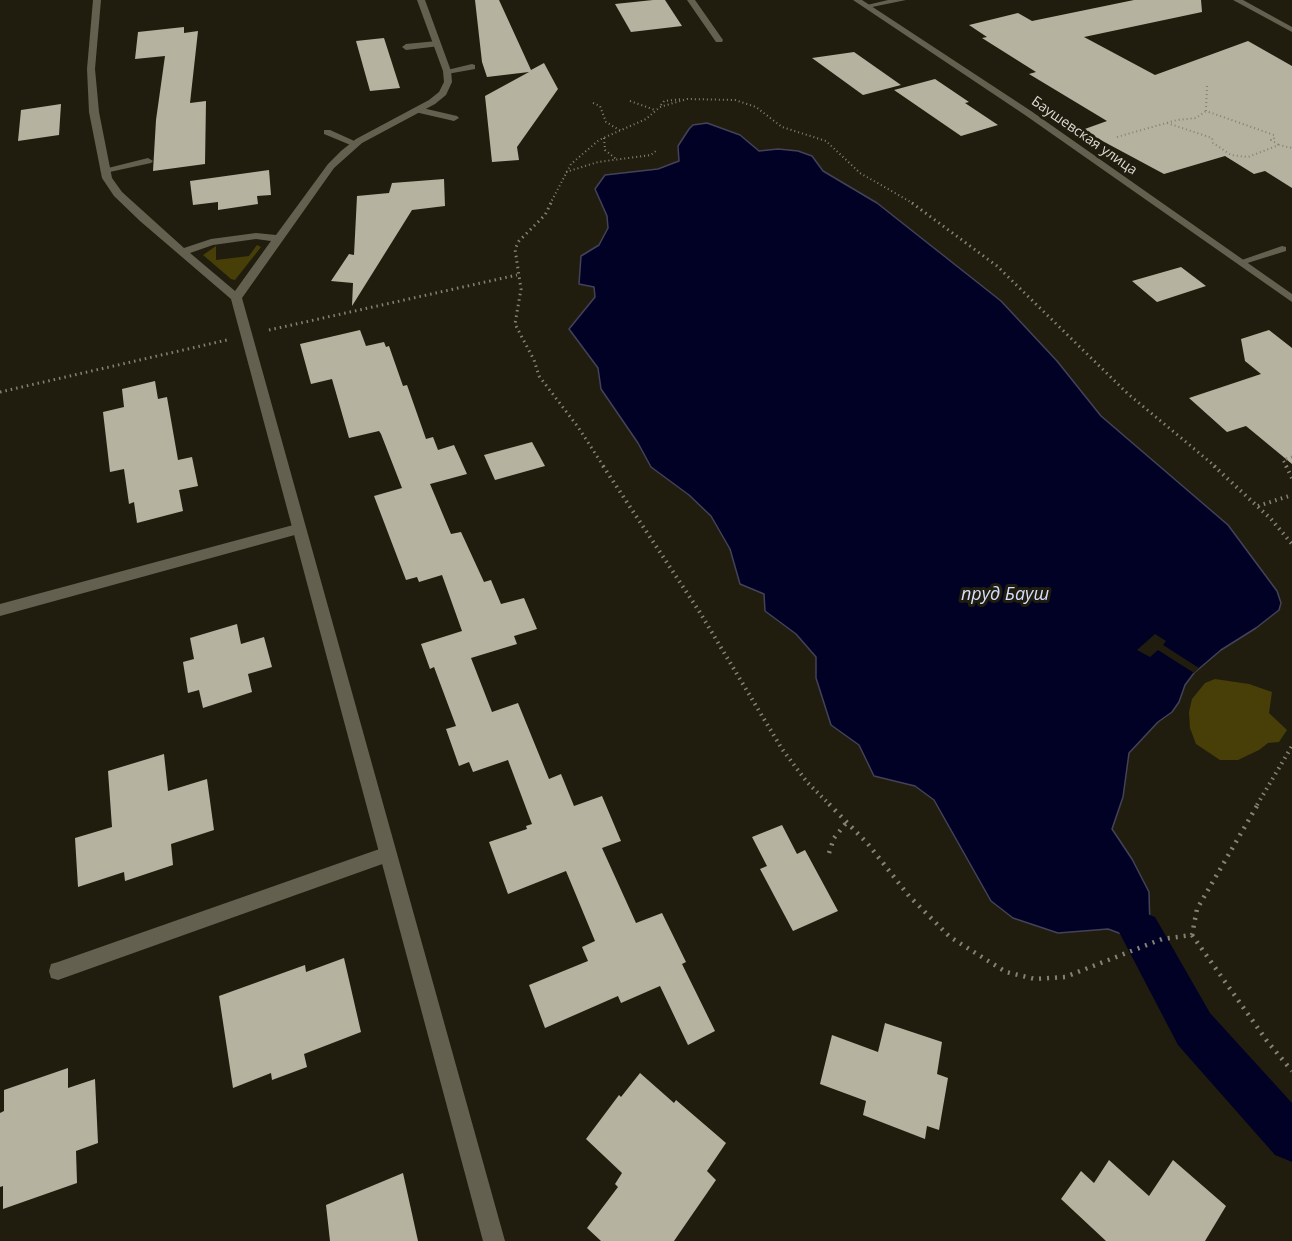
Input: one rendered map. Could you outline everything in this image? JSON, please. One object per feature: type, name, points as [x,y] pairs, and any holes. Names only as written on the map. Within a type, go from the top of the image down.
[{"type":"street","points":[[97,0],[91,69],[94,112],[107,178],[118,194],[181,253],[236,298],[297,530],[494,1241]]},
{"type":"street","points":[[236,298],[280,240],[331,166],[356,144],[418,110],[442,93],[448,82],[447,70],[420,0]]},
{"type":"street","points":[[691,0],[719,40]]},
{"type":"street","name":"Баушевская улица","points":[[857,0],[1028,112],[1292,299]]},
{"type":"street","points":[[867,6],[902,0]]},
{"type":"street","points":[[1237,0],[1292,30]]},
{"type":"street","points":[[1282,24],[1292,22]]},
{"type":"street","points":[[406,47],[437,44]]},
{"type":"street","points":[[447,70],[472,67]]},
{"type":"street","points":[[418,110],[454,118]]},
{"type":"street","points":[[327,132],[356,144]]},
{"type":"street","points":[[105,170],[148,161]]},
{"type":"street","points":[[181,253],[211,242],[256,236],[280,240]]},
{"type":"street","points":[[1240,262],[1282,249]]},
{"type":"street","points":[[0,610],[297,530]]},
{"type":"street","points":[[58,971],[388,854]]},
{"type":"path","points":[[1206,86],[1206,111]]},
{"type":"path","points":[[1192,935],[1162,939],[1065,977],[1035,979],[1006,972],[979,957],[950,937],[909,896],[868,844],[807,782],[782,749],[699,611],[578,427],[539,376],[534,360],[515,324],[521,289],[515,249],[519,241],[545,215],[566,172],[580,155],[604,138],[645,119],[658,108],[687,99],[735,100],[756,106],[782,127],[808,134],[836,148],[860,173],[911,202],[997,266],[1127,393],[1215,466],[1292,544]]},
{"type":"path","points":[[630,101],[658,108]]},
{"type":"path","points":[[593,103],[600,105],[606,122],[621,131]]},
{"type":"path","points":[[1118,137],[1167,123],[1196,118],[1206,111]]},
{"type":"path","points":[[1206,111],[1274,135],[1274,139],[1271,140],[1279,145],[1292,148]]},
{"type":"path","points":[[1167,123],[1212,138],[1213,143],[1232,155],[1248,157],[1279,145]]},
{"type":"path","points":[[604,138],[605,150],[616,159]]},
{"type":"path","points":[[566,172],[616,159],[651,155],[657,150]]},
{"type":"path","points":[[1292,457],[1283,460],[1292,478]]},
{"type":"path","points":[[1257,506],[1292,495]]},
{"type":"path","points":[[1292,746],[1197,909],[1192,935],[1267,1041],[1292,1071]]},
{"type":"path","points":[[829,853],[840,828],[847,822]]},
{"type":"shaded area","points":[[257,245],[261,247],[235,280],[203,255],[216,246],[216,260],[249,256]]},
{"type":"shaded area","points":[[1215,679],[1249,684],[1272,692],[1269,713],[1287,730],[1279,742],[1268,743],[1238,760],[1220,760],[1196,744],[1190,728],[1189,712],[1192,699],[1205,683]]},
{"type":"water","name":"пруд Бауш","points":[[707,123],[740,135],[759,151],[778,149],[798,151],[812,156],[823,171],[877,203],[1001,301],[1057,361],[1101,416],[1228,525],[1277,591],[1281,603],[1279,610],[1221,650],[1194,673],[1185,685],[1179,702],[1172,712],[1158,722],[1129,753],[1123,797],[1112,829],[1132,859],[1149,892],[1150,929],[1127,936],[1108,929],[1058,933],[1013,918],[991,901],[934,800],[915,786],[874,776],[859,745],[831,725],[816,678],[816,657],[796,634],[765,611],[764,594],[740,584],[730,549],[711,516],[689,495],[651,467],[638,443],[601,389],[598,368],[569,329],[595,297],[594,287],[579,284],[581,256],[599,245],[608,228],[607,216],[595,189],[605,175],[658,169],[679,161],[678,146],[689,129],[693,125]]},
{"type":"pier","points":[[1155,634],[1166,641],[1163,645],[1199,668],[1194,673],[1158,650],[1150,657],[1137,650]]},
{"type":"building","points":[[475,0],[499,0],[531,70],[544,63],[558,89],[517,147],[519,160],[492,162],[485,96],[529,72],[487,77],[482,62]]},
{"type":"building","points":[[665,0],[682,26],[631,32],[615,4]]},
{"type":"building","points":[[1134,0],[1201,0],[1202,12],[1084,37],[1155,75],[1248,41],[1292,66],[1292,188],[1265,171],[1254,174],[1225,156],[1164,174],[1082,130],[1107,121],[1029,74],[1036,72],[982,38],[987,37],[969,25],[1018,13],[1032,21]]},
{"type":"building","points":[[184,27],[184,33],[198,31],[190,103],[206,101],[205,164],[153,171],[156,120],[165,56],[135,59],[138,32]]},
{"type":"building","points":[[384,38],[400,88],[370,91],[356,41]]},
{"type":"building","points":[[854,52],[901,85],[863,95],[812,58]]},
{"type":"building","points":[[935,79],[998,125],[961,136],[894,90]]},
{"type":"building","points":[[61,104],[59,135],[18,141],[21,110]]},
{"type":"building","points":[[269,170],[271,195],[257,196],[258,204],[218,210],[218,202],[193,205],[190,181]]},
{"type":"building","points":[[444,179],[445,206],[412,210],[352,306],[353,283],[331,281],[349,254],[354,255],[357,196],[389,193],[392,183]]},
{"type":"building","points":[[1181,267],[1206,286],[1157,302],[1132,281]]},
{"type":"building","points":[[360,330],[366,346],[384,342],[386,347],[389,346],[403,386],[407,385],[426,439],[433,437],[438,450],[454,445],[467,474],[430,484],[451,534],[461,532],[484,582],[491,580],[501,604],[524,598],[537,629],[514,636],[517,644],[471,658],[492,712],[518,703],[549,779],[561,774],[574,806],[602,796],[621,841],[602,848],[636,923],[662,913],[686,962],[682,964],[715,1031],[688,1045],[660,986],[621,1003],[618,996],[545,1028],[529,985],[588,961],[582,947],[595,941],[566,871],[508,894],[489,842],[527,829],[526,826],[532,824],[508,760],[473,772],[469,762],[459,766],[446,729],[456,726],[434,667],[430,669],[421,644],[462,631],[442,575],[419,582],[417,577],[406,580],[374,496],[402,488],[381,434],[379,431],[349,438],[332,379],[311,384],[300,344]]},
{"type":"building","points":[[1269,330],[1292,348],[1292,464],[1246,426],[1227,432],[1189,398],[1261,374],[1245,361],[1241,339]]},
{"type":"building","points":[[155,381],[158,399],[167,397],[178,460],[192,457],[198,486],[179,490],[183,511],[137,523],[134,502],[129,504],[124,469],[110,472],[103,412],[124,407],[122,389]]},
{"type":"building","points":[[532,442],[545,466],[495,480],[484,455]]},
{"type":"building","points":[[237,624],[241,644],[264,637],[272,667],[248,674],[252,692],[203,708],[199,690],[188,693],[183,662],[194,659],[190,638]]},
{"type":"building","points":[[164,754],[168,791],[207,779],[214,830],[171,844],[173,865],[125,881],[124,872],[78,887],[75,838],[112,827],[108,771]]},
{"type":"building","points":[[782,825],[797,854],[805,850],[838,911],[793,931],[760,869],[767,866],[752,837]]},
{"type":"building","points":[[344,958],[361,1032],[304,1054],[307,1067],[272,1080],[271,1073],[233,1088],[219,996],[305,965],[306,972]]},
{"type":"building","points":[[885,1023],[942,1042],[937,1074],[948,1078],[939,1130],[927,1126],[925,1139],[863,1115],[866,1101],[820,1084],[832,1035],[878,1052]]},
{"type":"building","points":[[68,1068],[68,1088],[95,1079],[98,1143],[76,1151],[77,1183],[3,1209],[3,1186],[0,1187],[0,1113],[4,1111],[4,1090]]},
{"type":"building","points":[[640,1073],[674,1103],[676,1100],[726,1143],[707,1171],[716,1180],[674,1241],[601,1241],[587,1228],[618,1187],[615,1184],[622,1173],[586,1139],[619,1095],[621,1097]]},
{"type":"building","points":[[1109,1160],[1149,1196],[1173,1160],[1226,1206],[1205,1241],[1106,1241],[1061,1199],[1081,1171],[1094,1183]]},
{"type":"building","points":[[403,1173],[418,1241],[330,1241],[326,1205]]},
{"type":"waterway","points":[[1140,932],[1194,1029],[1292,1138]]}]
